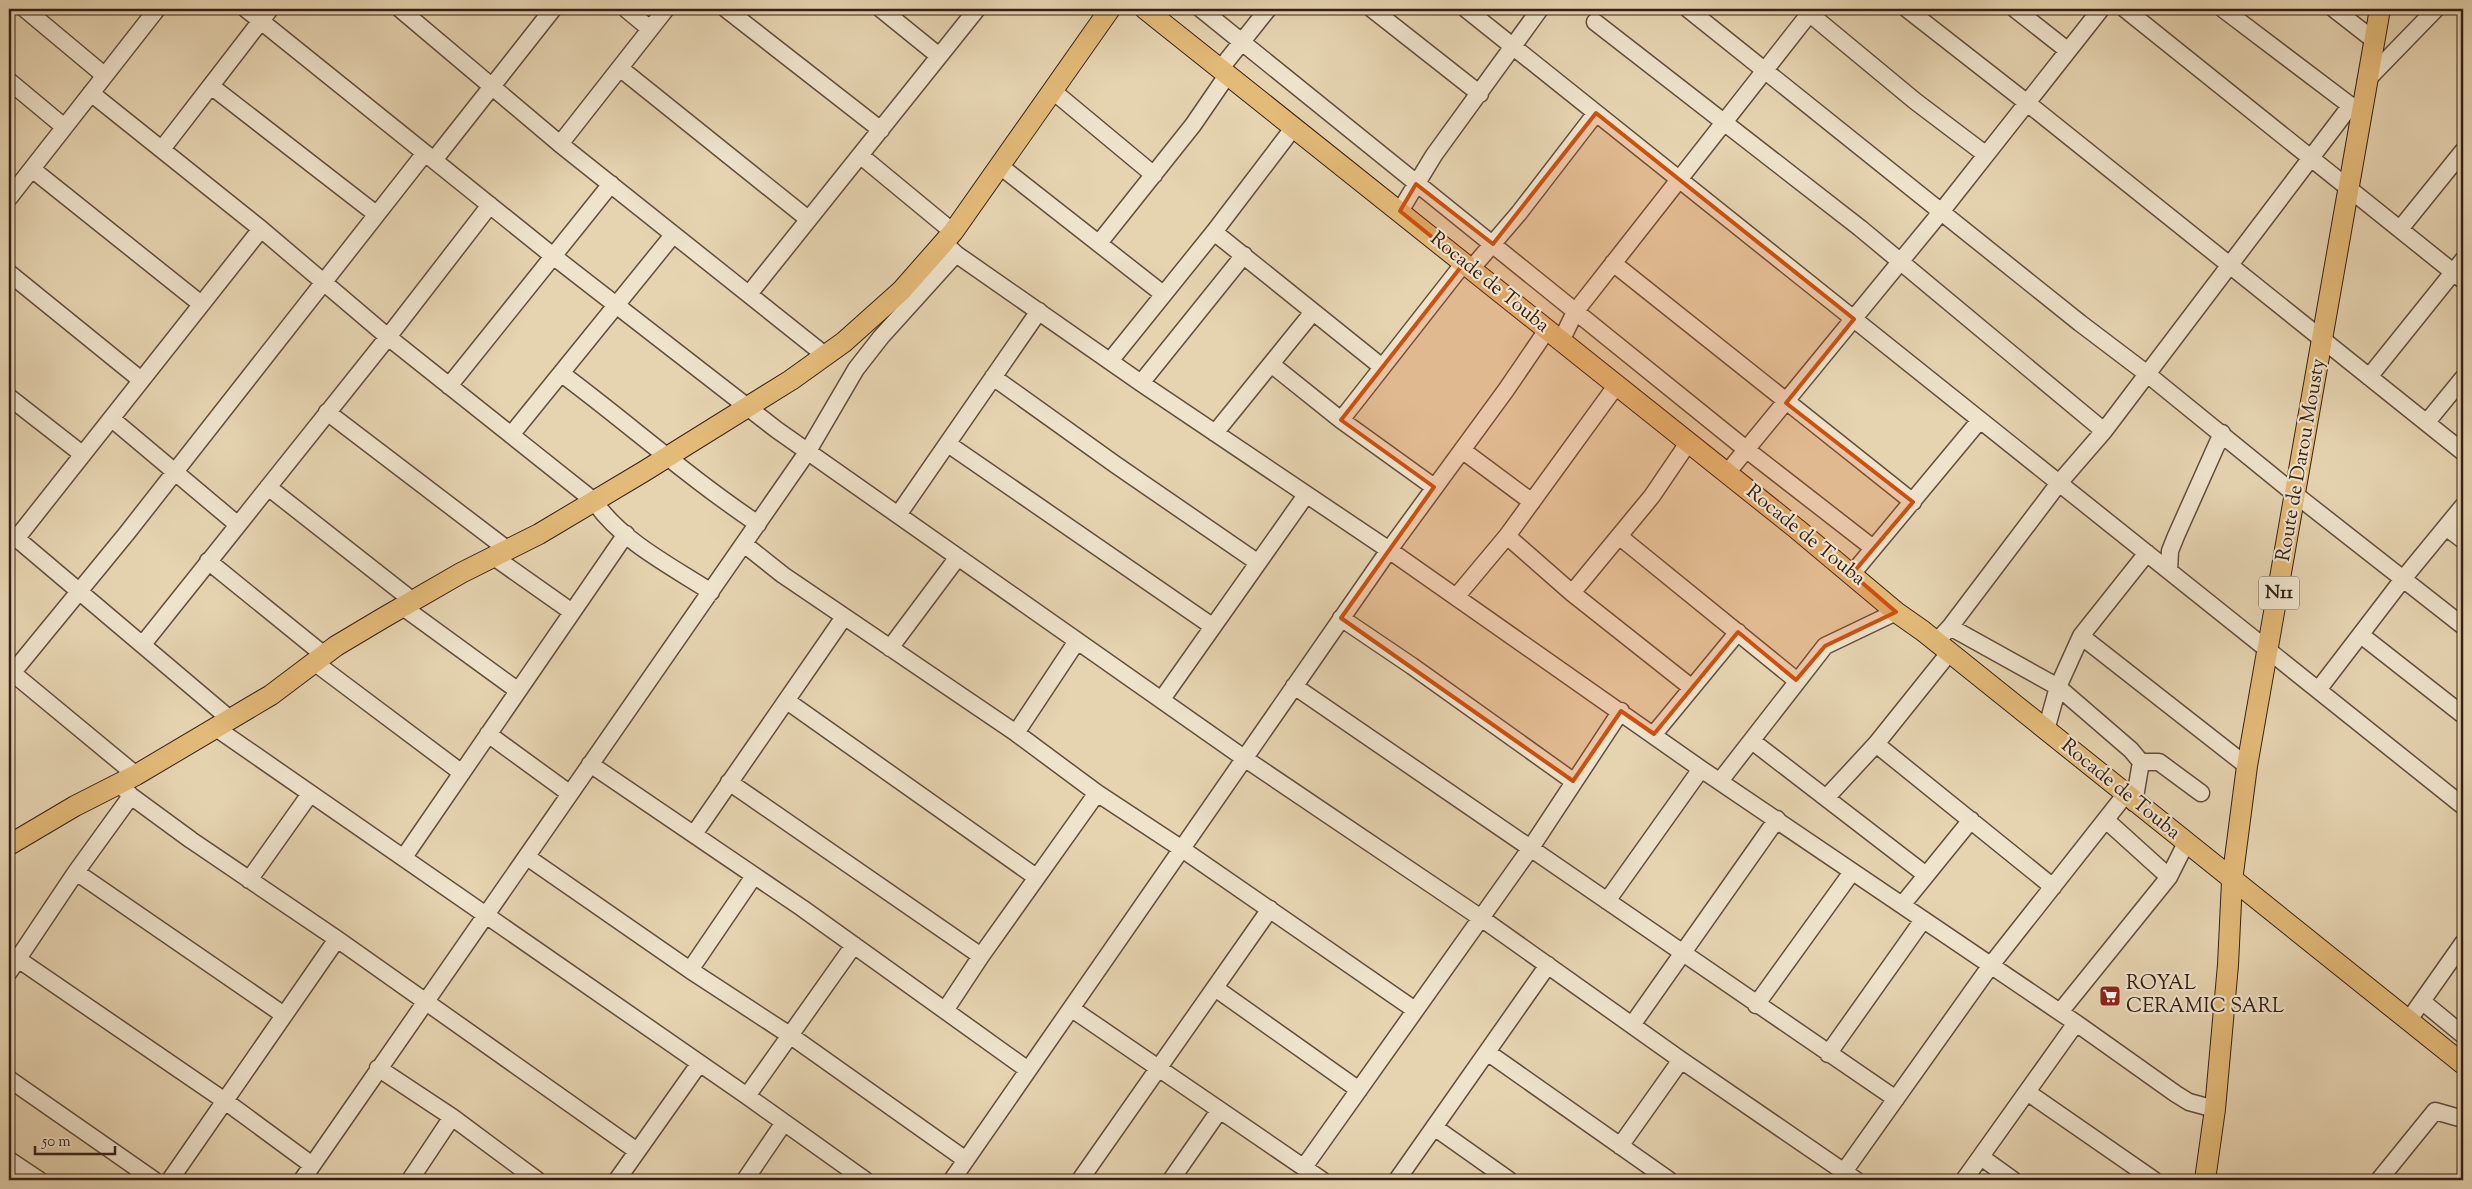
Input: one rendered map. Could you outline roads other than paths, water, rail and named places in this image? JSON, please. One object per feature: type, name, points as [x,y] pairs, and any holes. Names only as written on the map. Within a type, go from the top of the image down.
[{"type":"main road","points":[[9,845],[75,806],[129,784],[223,723],[271,695],[336,646],[461,573],[501,554],[594,501],[749,407],[826,356],[880,311],[951,243],[1000,166],[1110,9]]},
{"type":"main road","name":"Rocade de Touba","points":[[1146,9],[1727,473],[1896,612],[2463,1064]]},
{"type":"main road","name":"Route de Darou Mousty","points":[[2204,1180],[2215,1109],[2228,965],[2232,881],[2247,766],[2322,340],[2347,187],[2356,109],[2366,81],[2380,9]]},
{"type":"street","points":[[12,188],[32,168],[156,9]]},
{"type":"street","points":[[246,9],[265,14],[429,156],[616,306],[808,451],[1244,758],[1481,918],[1846,1178],[1896,1099],[1991,965],[2106,820],[2130,799],[2141,762]]},
{"type":"street","points":[[553,9],[492,86],[376,214],[79,591],[10,673],[129,784],[249,880],[337,939],[637,1151]]},
{"type":"street","points":[[626,9],[650,29]]},
{"type":"street","points":[[560,144],[666,9]]},
{"type":"street","points":[[726,9],[881,130]]},
{"type":"street","points":[[881,9],[939,56]]},
{"type":"street","points":[[749,294],[977,9]]},
{"type":"street","points":[[1201,9],[1575,312],[1873,548]]},
{"type":"street","points":[[1099,243],[1193,126],[1241,43],[1268,9]]},
{"type":"street","points":[[1372,9],[1480,94]]},
{"type":"street","points":[[1466,9],[2463,806]]},
{"type":"street","points":[[1400,211],[1434,155],[1540,9]]},
{"type":"street","points":[[1688,9],[1764,68],[1941,212],[2146,372],[2296,495],[2463,626]]},
{"type":"street","points":[[1907,9],[2463,452]]},
{"type":"street","points":[[2015,9],[2067,50]]},
{"type":"street","points":[[1727,473],[1748,450],[1941,212],[2101,9]]},
{"type":"street","points":[[2125,9],[2400,229],[2460,271],[2369,377]]},
{"type":"street","points":[[1826,798],[1876,744],[1942,648],[1950,627],[2059,483],[2104,430],[2146,372],[2230,266],[2310,158],[2356,109],[2223,9]]},
{"type":"street","points":[[2334,9],[2375,41]]},
{"type":"street","points":[[2366,81],[2436,9]]},
{"type":"street","points":[[952,1180],[1341,618],[1434,487],[1613,264],[1809,10],[1915,101],[1986,154]]},
{"type":"street","points":[[31,11],[104,75]]},
{"type":"street","points":[[408,11],[560,144],[826,356]]},
{"type":"street","points":[[162,149],[265,14]]},
{"type":"street","points":[[1596,22],[1901,261],[1949,304],[2104,430]]},
{"type":"street","points":[[620,69],[808,219]]},
{"type":"street","points":[[9,81],[63,126]]},
{"type":"street","points":[[211,86],[376,214]]},
{"type":"street","points":[[1053,91],[1154,175]]},
{"type":"street","points":[[91,93],[261,229],[388,337],[594,501],[607,518],[626,534],[711,592]]},
{"type":"street","points":[[1341,420],[1382,367],[1468,266],[1493,244],[1596,113]]},
{"type":"street","points":[[1110,361],[1214,232],[1294,127]]},
{"type":"street","points":[[2400,229],[2463,151]]},
{"type":"street","points":[[861,156],[951,243],[1039,311],[1141,383],[1389,550],[1654,734],[1701,769],[2060,1012],[2176,1094],[2189,1102],[2215,1109]]},
{"type":"street","points":[[1000,166],[1163,294]]},
{"type":"street","points":[[32,168],[201,304]]},
{"type":"street","points":[[449,386],[611,184]]},
{"type":"street","points":[[143,644],[388,337],[490,205]]},
{"type":"street","points":[[261,229],[112,419],[13,536],[143,644],[223,723],[310,794],[404,857],[865,1180]]},
{"type":"street","points":[[1214,232],[1382,367]]},
{"type":"street","points":[[511,434],[562,374],[673,235]]},
{"type":"street","points":[[302,1180],[808,451],[856,369],[951,243]]},
{"type":"street","points":[[1141,383],[1244,255]]},
{"type":"street","points":[[1613,264],[1912,502]]},
{"type":"street","points":[[9,273],[141,380]]},
{"type":"street","points":[[898,515],[1039,311]]},
{"type":"street","points":[[1215,434],[1314,312]]},
{"type":"street","points":[[1271,364],[1341,420],[1434,487]]},
{"type":"street","points":[[562,374],[669,456],[689,476],[758,524]]},
{"type":"street","points":[[993,377],[1257,562]]},
{"type":"street","points":[[2427,422],[2463,378]]},
{"type":"street","points":[[1456,597],[1507,536],[1616,386]]},
{"type":"street","points":[[9,397],[82,454]]},
{"type":"street","points":[[328,412],[572,612]]},
{"type":"street","points":[[112,419],[238,525]]},
{"type":"street","points":[[1852,574],[1980,420]]},
{"type":"street","points":[[2169,571],[2170,551],[2222,433]]},
{"type":"street","points":[[1572,593],[1652,496],[1688,443]]},
{"type":"street","points":[[948,444],[1212,626]]},
{"type":"street","points":[[1462,450],[1532,502]]},
{"type":"street","points":[[268,487],[408,604],[517,690]]},
{"type":"street","points":[[1162,700],[1212,626],[1306,495]]},
{"type":"street","points":[[2318,690],[2403,579],[2447,528],[2463,506]]},
{"type":"street","points":[[2447,528],[2463,540]]},
{"type":"street","points":[[404,857],[626,534]]},
{"type":"street","points":[[1507,536],[1572,593],[1692,688]]},
{"type":"street","points":[[1620,537],[1796,680]]},
{"type":"street","points":[[744,544],[844,617],[1016,733],[1097,793],[1182,848],[1414,1010]]},
{"type":"street","points":[[2046,730],[2058,687],[2081,636],[2147,554]]},
{"type":"street","points":[[890,648],[958,557]]},
{"type":"street","points":[[208,561],[319,658],[462,773]]},
{"type":"street","points":[[1720,781],[1752,741],[1796,680],[1825,646],[1896,612]]},
{"type":"street","points":[[694,834],[844,617]]},
{"type":"street","points":[[1341,618],[1574,781]]},
{"type":"street","points":[[1950,627],[2058,687],[2131,750],[2141,762]]},
{"type":"street","points":[[1654,734],[1738,632]]},
{"type":"street","points":[[2362,635],[2463,715]]},
{"type":"street","points":[[2081,636],[2247,766]]},
{"type":"street","points":[[1016,733],[1077,642]]},
{"type":"street","points":[[1294,686],[1607,900],[1756,1005],[1896,1099]]},
{"type":"street","points":[[787,701],[1036,877]]},
{"type":"street","points":[[1304,1167],[1530,849],[1621,711]]},
{"type":"street","points":[[488,734],[569,793]]},
{"type":"street","points":[[1752,741],[1926,875]]},
{"type":"street","points":[[1876,744],[2052,887]]},
{"type":"street","points":[[2141,762],[2159,762],[2201,793]]},
{"type":"street","points":[[590,764],[946,1009],[1028,1070]]},
{"type":"street","points":[[1607,900],[1701,769]]},
{"type":"street","points":[[729,782],[981,956]]},
{"type":"street","points":[[129,784],[76,872],[12,961],[225,1101],[312,1165]]},
{"type":"street","points":[[946,1009],[1036,877],[1097,793]]},
{"type":"street","points":[[249,880],[310,794]]},
{"type":"street","points":[[1632,1025],[1777,819]]},
{"type":"street","points":[[1902,905],[1971,820]]},
{"type":"street","points":[[2106,820],[2169,877]]},
{"type":"street","points":[[2060,1012],[2169,877],[2186,843]]},
{"type":"street","points":[[527,857],[690,970],[791,1036],[966,1160]]},
{"type":"street","points":[[76,872],[284,1015]]},
{"type":"street","points":[[1756,1005],[1852,872]]},
{"type":"street","points":[[690,970],[754,876]]},
{"type":"street","points":[[1080,1180],[1270,909]]},
{"type":"street","points":[[1828,1054],[1923,920]]},
{"type":"street","points":[[170,1180],[337,939]]},
{"type":"street","points":[[2408,1021],[2463,943]]},
{"type":"street","points":[[747,1096],[854,945]]},
{"type":"street","points":[[1397,1180],[1548,965]]},
{"type":"street","points":[[1215,988],[1359,1090]]},
{"type":"street","points":[[2423,1002],[2463,1035]]},
{"type":"street","points":[[1072,1009],[1322,1180]]},
{"type":"street","points":[[1964,1180],[2076,1023]]},
{"type":"street","points":[[1487,1052],[1669,1180]]},
{"type":"street","points":[[1620,1146],[1681,1060]]},
{"type":"street","points":[[617,1180],[699,1064]]},
{"type":"street","points":[[378,1068],[452,1117],[529,1178]]},
{"type":"street","points":[[9,1079],[154,1180]]},
{"type":"street","points":[[2027,1092],[2154,1180]]},
{"type":"street","points":[[1171,1180],[1219,1111]]},
{"type":"street","points":[[2378,1180],[2435,1111],[2463,1119]]},
{"type":"street","points":[[410,1180],[452,1117]]},
{"type":"street","points":[[745,1180],[783,1124]]},
{"type":"street","points":[[1434,1127],[1509,1180]]},
{"type":"street","points":[[1981,1157],[2013,1180]]},
{"type":"street","points":[[9,1160],[39,1180]]},
{"type":"place","name":"ROYAL CERAMIC SARL","points":[[2110,996]]}]
